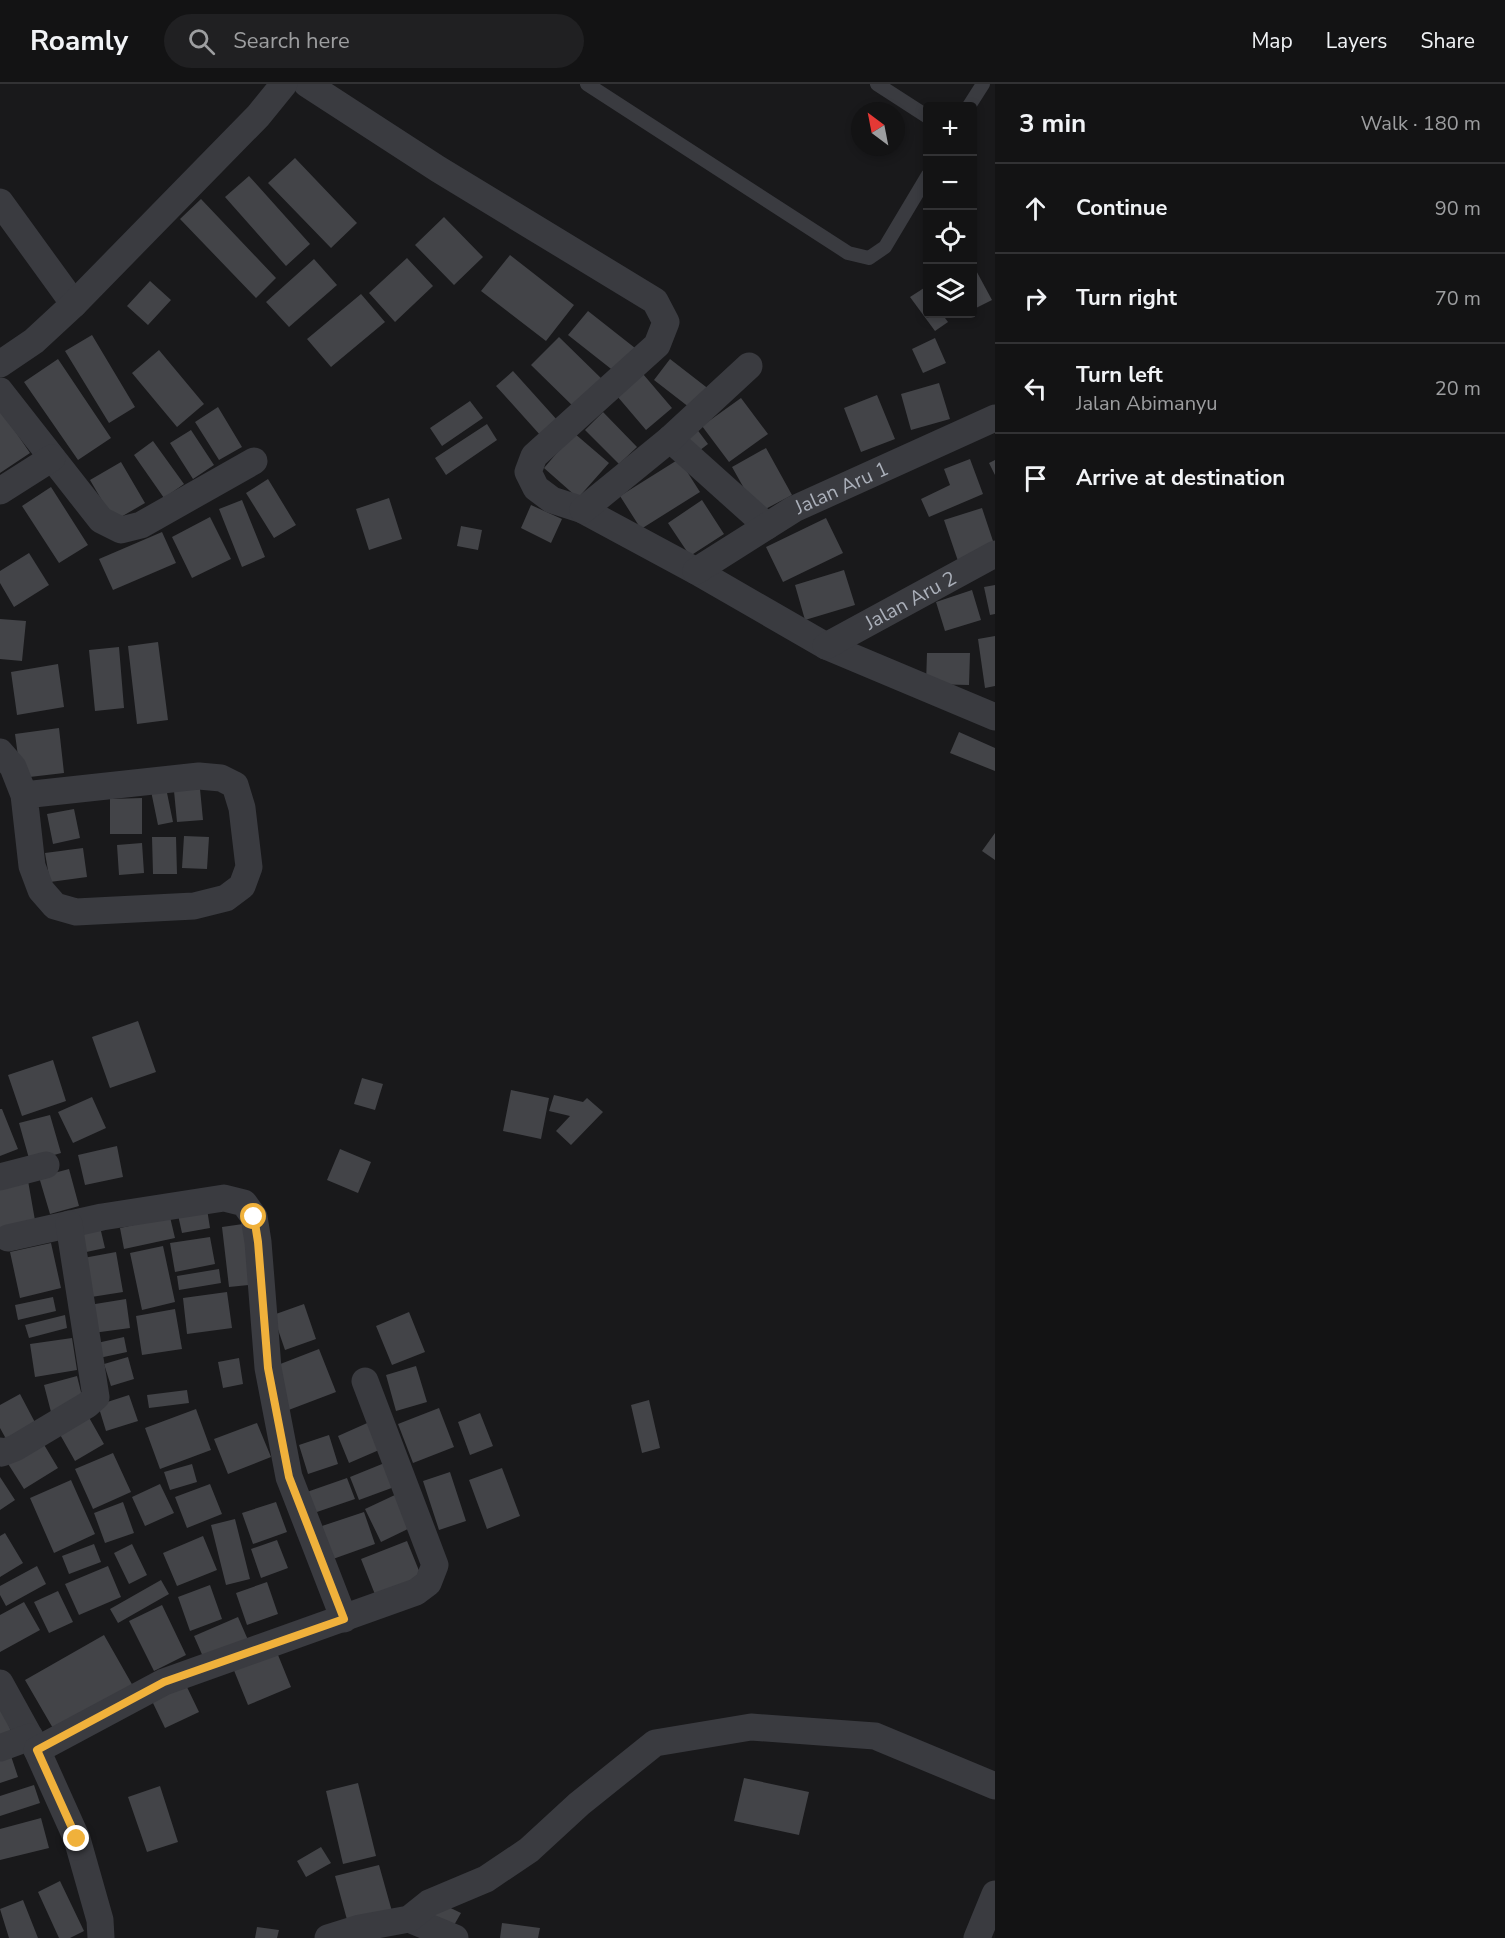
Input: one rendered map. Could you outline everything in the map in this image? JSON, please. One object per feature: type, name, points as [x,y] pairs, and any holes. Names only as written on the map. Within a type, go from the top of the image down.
[{"type":"street","points":[[0,364],[34,341],[74,304],[258,116],[284,84]]},
{"type":"street","points":[[307,84],[438,169],[655,301],[666,322],[657,345],[534,456],[528,472],[536,488],[552,500],[583,510],[696,571],[826,646],[995,717]]},
{"type":"street","points":[[0,202],[74,304]]},
{"type":"street","points":[[583,510],[670,439],[749,366]]},
{"type":"street","points":[[0,391],[101,520],[121,530],[141,525],[254,461]]},
{"type":"street","name":"Jalan Aru 1","points":[[696,571],[794,508],[995,418]]},
{"type":"street","points":[[670,439],[767,526]]},
{"type":"street","points":[[0,491],[52,458]]},
{"type":"street","name":"Jalan Aru 2","points":[[826,646],[995,554]]},
{"type":"street","points":[[0,752],[13,767],[24,795],[32,866],[42,890],[55,906],[76,912],[194,906],[226,898],[242,886],[249,867],[242,808],[235,785],[221,778],[199,776],[24,795]]},
{"type":"street","points":[[0,1177],[46,1165]]},
{"type":"street","points":[[8,1238],[102,1217],[224,1198],[244,1203],[254,1217],[268,1368],[289,1477],[344,1619]]},
{"type":"street","points":[[0,1451],[2,1453],[15,1448],[87,1405],[96,1397],[69,1224]]},
{"type":"street","points":[[0,1748],[33,1744],[164,1682],[416,1592],[428,1583],[435,1565],[365,1381]]},
{"type":"street","points":[[0,1683],[33,1744],[77,1839],[100,1920],[101,1938]]},
{"type":"street","points":[[328,1938],[360,1928],[409,1919],[429,1903],[486,1879],[530,1850],[579,1804],[655,1743],[751,1727],[875,1736],[995,1786]]},
{"type":"street","points":[[976,1938],[995,1894]]},
{"type":"street","points":[[409,1919],[455,1938]]},
{"type":"lane","points":[[587,84],[848,253],[869,258],[885,247],[923,182]]},
{"type":"lane","points":[[877,84],[923,114]]},
{"type":"lane","points":[[972,102],[983,84]]},
{"type":"building","points":[[295,158],[357,223],[331,248],[268,183]]},
{"type":"building","points":[[249,176],[310,244],[286,266],[225,197]]},
{"type":"building","points":[[201,199],[276,278],[256,298],[180,219]]},
{"type":"building","points":[[444,217],[483,257],[454,285],[415,245]]},
{"type":"building","points":[[510,255],[574,305],[546,341],[481,291]]},
{"type":"building","points":[[407,258],[433,286],[395,322],[369,293]]},
{"type":"building","points":[[314,259],[337,285],[289,327],[266,302]]},
{"type":"building","points":[[977,272],[992,300],[977,308]]},
{"type":"building","points":[[150,281],[171,300],[148,325],[127,306]]},
{"type":"building","points":[[923,289],[923,315],[910,297]]},
{"type":"building","points":[[361,294],[385,322],[331,367],[307,339]]},
{"type":"building","points":[[588,311],[635,348],[615,372],[568,335]]},
{"type":"building","points":[[925,318],[945,318],[948,322],[935,331]]},
{"type":"building","points":[[92,335],[135,407],[109,423],[65,351]]},
{"type":"building","points":[[559,337],[606,383],[579,412],[531,365]]},
{"type":"building","points":[[935,338],[946,363],[923,373],[912,349]]},
{"type":"building","points":[[159,350],[204,404],[177,427],[132,373]]},
{"type":"building","points":[[58,359],[111,438],[78,460],[24,382]]},
{"type":"building","points":[[670,359],[710,390],[694,411],[654,380]]},
{"type":"building","points":[[513,371],[558,421],[541,436],[496,386]]},
{"type":"building","points":[[643,374],[672,408],[646,430],[617,396]]},
{"type":"building","points":[[939,383],[950,419],[911,430],[901,394]]},
{"type":"building","points":[[877,395],[895,439],[861,452],[844,408]]},
{"type":"building","points":[[741,398],[768,434],[729,462],[702,426]]},
{"type":"building","points":[[470,401],[483,418],[442,446],[430,428]]},
{"type":"building","points":[[218,407],[242,447],[219,460],[195,422]]},
{"type":"building","points":[[0,409],[30,453],[0,473]]},
{"type":"building","points":[[603,412],[637,447],[619,464],[585,430]]},
{"type":"building","points":[[487,424],[497,440],[446,475],[435,458]]},
{"type":"building","points":[[696,428],[708,444],[695,454],[682,438]]},
{"type":"building","points":[[191,430],[214,465],[193,479],[170,443]]},
{"type":"building","points":[[574,433],[609,463],[578,498],[544,468]]},
{"type":"building","points":[[153,441],[184,484],[164,498],[134,455]]},
{"type":"building","points":[[766,448],[792,495],[758,513],[732,467]]},
{"type":"building","points":[[679,459],[700,492],[641,529],[620,496]]},
{"type":"building","points":[[970,459],[983,494],[929,517],[921,499],[950,485],[944,469]]},
{"type":"building","points":[[995,460],[995,475],[989,463]]},
{"type":"building","points":[[121,462],[145,503],[114,521],[90,480]]},
{"type":"building","points":[[268,479],[296,525],[274,538],[246,493]]},
{"type":"building","points":[[51,487],[88,545],[59,563],[22,506]]},
{"type":"building","points":[[389,498],[402,539],[369,550],[356,509]]},
{"type":"building","points":[[242,500],[265,557],[242,567],[219,509]]},
{"type":"building","points":[[702,500],[724,534],[690,556],[668,523]]},
{"type":"building","points":[[531,505],[562,519],[551,543],[521,528]]},
{"type":"building","points":[[982,508],[995,547],[958,561],[944,520]]},
{"type":"building","points":[[210,517],[231,559],[192,578],[172,537]]},
{"type":"building","points":[[826,518],[843,553],[783,582],[766,547]]},
{"type":"building","points":[[461,526],[482,530],[478,550],[457,546]]},
{"type":"building","points":[[162,532],[176,563],[113,590],[99,559]]},
{"type":"building","points":[[29,553],[49,585],[14,607],[0,583],[0,571]]},
{"type":"building","points":[[844,570],[855,605],[805,620],[795,585]]},
{"type":"building","points":[[995,585],[995,614],[990,615],[984,587]]},
{"type":"building","points":[[972,590],[981,620],[945,631],[936,602]]},
{"type":"building","points":[[0,619],[26,621],[22,661],[0,659]]},
{"type":"building","points":[[995,636],[995,686],[985,688],[978,639]]},
{"type":"building","points":[[158,642],[168,720],[137,724],[128,646]]},
{"type":"building","points":[[119,647],[124,708],[95,711],[89,650]]},
{"type":"building","points":[[927,653],[970,653],[969,685],[926,684]]},
{"type":"building","points":[[58,664],[64,707],[17,715],[11,672]]},
{"type":"building","points":[[59,728],[64,773],[21,778],[15,734]]},
{"type":"building","points":[[959,732],[995,748],[995,771],[950,753]]},
{"type":"building","points":[[166,788],[173,822],[158,825],[151,791]]},
{"type":"building","points":[[200,789],[203,820],[177,822],[174,791]]},
{"type":"building","points":[[142,798],[142,834],[110,834],[110,799]]},
{"type":"building","points":[[74,809],[80,838],[53,844],[47,814]]},
{"type":"building","points":[[995,833],[995,860],[982,851]]},
{"type":"building","points":[[184,836],[209,837],[207,869],[182,868]]},
{"type":"building","points":[[152,837],[176,837],[177,874],[153,874]]},
{"type":"building","points":[[142,843],[144,873],[119,875],[117,845]]},
{"type":"building","points":[[83,848],[87,877],[50,882],[45,853]]},
{"type":"building","points":[[138,1021],[156,1072],[110,1088],[92,1037]]},
{"type":"building","points":[[53,1060],[66,1101],[22,1116],[8,1075]]},
{"type":"building","points":[[362,1078],[383,1084],[375,1110],[354,1104]]},
{"type":"building","points":[[511,1090],[549,1098],[541,1139],[503,1131]]},
{"type":"building","points":[[554,1095],[583,1102],[587,1098],[603,1112],[571,1145],[556,1131],[570,1116],[549,1111]]},
{"type":"building","points":[[92,1097],[106,1128],[73,1143],[58,1112]]},
{"type":"building","points":[[0,1109],[2,1109],[18,1149],[0,1156]]},
{"type":"building","points":[[50,1115],[61,1153],[30,1162],[19,1123]]},
{"type":"building","points":[[117,1146],[123,1177],[85,1185],[78,1155]]},
{"type":"building","points":[[340,1149],[371,1162],[358,1193],[327,1180]]},
{"type":"building","points":[[69,1169],[79,1206],[50,1214],[39,1177]]},
{"type":"building","points":[[27,1175],[36,1226],[0,1233],[0,1180]]},
{"type":"building","points":[[207,1209],[210,1228],[182,1233],[178,1215]]},
{"type":"building","points":[[170,1217],[175,1238],[124,1249],[120,1228]]},
{"type":"building","points":[[250,1223],[258,1284],[229,1287],[222,1227]]},
{"type":"building","points":[[100,1227],[105,1248],[77,1254],[72,1233]]},
{"type":"building","points":[[210,1237],[215,1264],[175,1272],[170,1243]]},
{"type":"building","points":[[51,1243],[61,1288],[20,1298],[10,1252]]},
{"type":"building","points":[[163,1246],[175,1302],[142,1310],[130,1253]]},
{"type":"building","points":[[116,1252],[123,1292],[85,1298],[78,1259]]},
{"type":"building","points":[[219,1269],[221,1283],[179,1290],[177,1276]]},
{"type":"building","points":[[227,1292],[232,1328],[187,1334],[183,1298]]},
{"type":"building","points":[[53,1297],[56,1311],[18,1320],[15,1305]]},
{"type":"building","points":[[126,1299],[130,1328],[93,1333],[89,1305]]},
{"type":"building","points":[[304,1304],[316,1339],[285,1350],[273,1315]]},
{"type":"building","points":[[175,1309],[182,1349],[142,1355],[136,1316]]},
{"type":"building","points":[[409,1312],[425,1352],[392,1365],[376,1326]]},
{"type":"building","points":[[65,1315],[67,1328],[29,1338],[25,1325]]},
{"type":"building","points":[[124,1337],[127,1352],[99,1358],[97,1343]]},
{"type":"building","points":[[72,1338],[77,1370],[35,1377],[30,1344]]},
{"type":"building","points":[[319,1349],[336,1392],[286,1411],[270,1368]]},
{"type":"building","points":[[128,1357],[134,1379],[111,1386],[104,1364]]},
{"type":"building","points":[[239,1358],[243,1384],[223,1388],[218,1362]]},
{"type":"building","points":[[416,1366],[427,1402],[396,1411],[386,1375]]},
{"type":"building","points":[[77,1376],[84,1404],[51,1412],[44,1385]]},
{"type":"building","points":[[187,1390],[189,1403],[149,1408],[147,1395]]},
{"type":"building","points":[[20,1394],[39,1430],[10,1446],[0,1428],[0,1405]]},
{"type":"building","points":[[129,1395],[138,1421],[106,1431],[98,1405]]},
{"type":"building","points":[[649,1400],[660,1448],[642,1453],[631,1405]]},
{"type":"building","points":[[439,1408],[454,1447],[413,1463],[398,1424]]},
{"type":"building","points":[[196,1409],[211,1450],[160,1469],[145,1428]]},
{"type":"building","points":[[480,1413],[493,1446],[470,1455],[458,1422]]},
{"type":"building","points":[[87,1414],[104,1444],[75,1461],[58,1431]]},
{"type":"building","points":[[374,1420],[386,1447],[349,1463],[338,1436]]},
{"type":"building","points":[[257,1423],[271,1457],[228,1474],[214,1439]]},
{"type":"building","points":[[329,1435],[338,1464],[308,1474],[299,1445]]},
{"type":"building","points":[[40,1438],[58,1468],[24,1489],[5,1459]]},
{"type":"building","points":[[113,1453],[131,1492],[93,1509],[75,1469]]},
{"type":"building","points":[[387,1462],[397,1486],[359,1500],[350,1477]]},
{"type":"building","points":[[192,1464],[197,1482],[170,1490],[164,1472]]},
{"type":"building","points":[[502,1468],[520,1516],[487,1529],[469,1480]]},
{"type":"building","points":[[450,1472],[466,1521],[439,1530],[423,1481]]},
{"type":"building","points":[[0,1477],[15,1500],[0,1510]]},
{"type":"building","points":[[347,1478],[355,1499],[311,1514],[304,1493]]},
{"type":"building","points":[[71,1480],[95,1534],[54,1553],[30,1498]]},
{"type":"building","points":[[160,1484],[174,1513],[145,1526],[132,1497]]},
{"type":"building","points":[[210,1484],[222,1514],[187,1528],[175,1497]]},
{"type":"building","points":[[397,1494],[412,1527],[381,1542],[365,1509]]},
{"type":"building","points":[[123,1502],[134,1533],[105,1543],[94,1513]]},
{"type":"building","points":[[276,1502],[287,1532],[253,1544],[242,1513]]},
{"type":"building","points":[[364,1512],[375,1544],[333,1559],[322,1526]]},
{"type":"building","points":[[235,1519],[250,1579],[226,1585],[211,1525]]},
{"type":"building","points":[[5,1533],[23,1563],[0,1577],[0,1536]]},
{"type":"building","points":[[203,1536],[217,1570],[177,1586],[163,1553]]},
{"type":"building","points":[[277,1540],[288,1568],[261,1578],[251,1549]]},
{"type":"building","points":[[407,1541],[422,1578],[376,1597],[361,1559]]},
{"type":"building","points":[[94,1544],[101,1562],[69,1574],[62,1556]]},
{"type":"building","points":[[132,1544],[147,1575],[129,1584],[114,1553]]},
{"type":"building","points":[[37,1566],[46,1584],[6,1606],[0,1595],[0,1586]]},
{"type":"building","points":[[108,1566],[121,1597],[79,1615],[65,1584]]},
{"type":"building","points":[[161,1580],[169,1594],[118,1623],[110,1609]]},
{"type":"building","points":[[267,1582],[278,1614],[247,1625],[236,1593]]},
{"type":"building","points":[[210,1585],[222,1619],[190,1631],[178,1597]]},
{"type":"building","points":[[58,1591],[73,1622],[49,1633],[34,1602]]},
{"type":"building","points":[[24,1602],[40,1630],[0,1652],[0,1615]]},
{"type":"building","points":[[162,1605],[186,1655],[154,1671],[129,1621]]},
{"type":"building","points":[[238,1617],[248,1640],[204,1659],[194,1636]]},
{"type":"building","points":[[104,1635],[133,1686],[54,1730],[25,1680]]},
{"type":"building","points":[[276,1650],[291,1687],[248,1705],[233,1668]]},
{"type":"building","points":[[186,1685],[199,1712],[165,1728],[152,1701]]},
{"type":"building","points":[[0,1700],[14,1740],[0,1744]]},
{"type":"building","points":[[9,1750],[18,1777],[0,1783],[0,1753]]},
{"type":"building","points":[[744,1778],[809,1792],[799,1835],[734,1821]]},
{"type":"building","points":[[358,1783],[376,1856],[343,1864],[326,1791]]},
{"type":"building","points":[[34,1785],[40,1803],[0,1816],[0,1796]]},
{"type":"building","points":[[160,1786],[178,1842],[147,1852],[128,1797]]},
{"type":"building","points":[[41,1818],[49,1848],[0,1860],[0,1829]]},
{"type":"building","points":[[321,1847],[331,1863],[306,1877],[297,1861]]},
{"type":"building","points":[[379,1865],[393,1915],[349,1927],[335,1876]]},
{"type":"building","points":[[60,1881],[84,1931],[70,1938],[59,1938],[38,1892]]},
{"type":"building","points":[[23,1900],[38,1938],[9,1938],[0,1909]]},
{"type":"building","points":[[438,1902],[461,1913],[449,1934],[427,1923]]},
{"type":"building","points":[[502,1923],[540,1928],[538,1938],[500,1938]]},
{"type":"building","points":[[257,1927],[279,1930],[277,1938],[255,1938]]},
{"type":"route","points":[[77,1839],[37,1750],[164,1682],[344,1619],[289,1477],[268,1368],[254,1217]]}]
